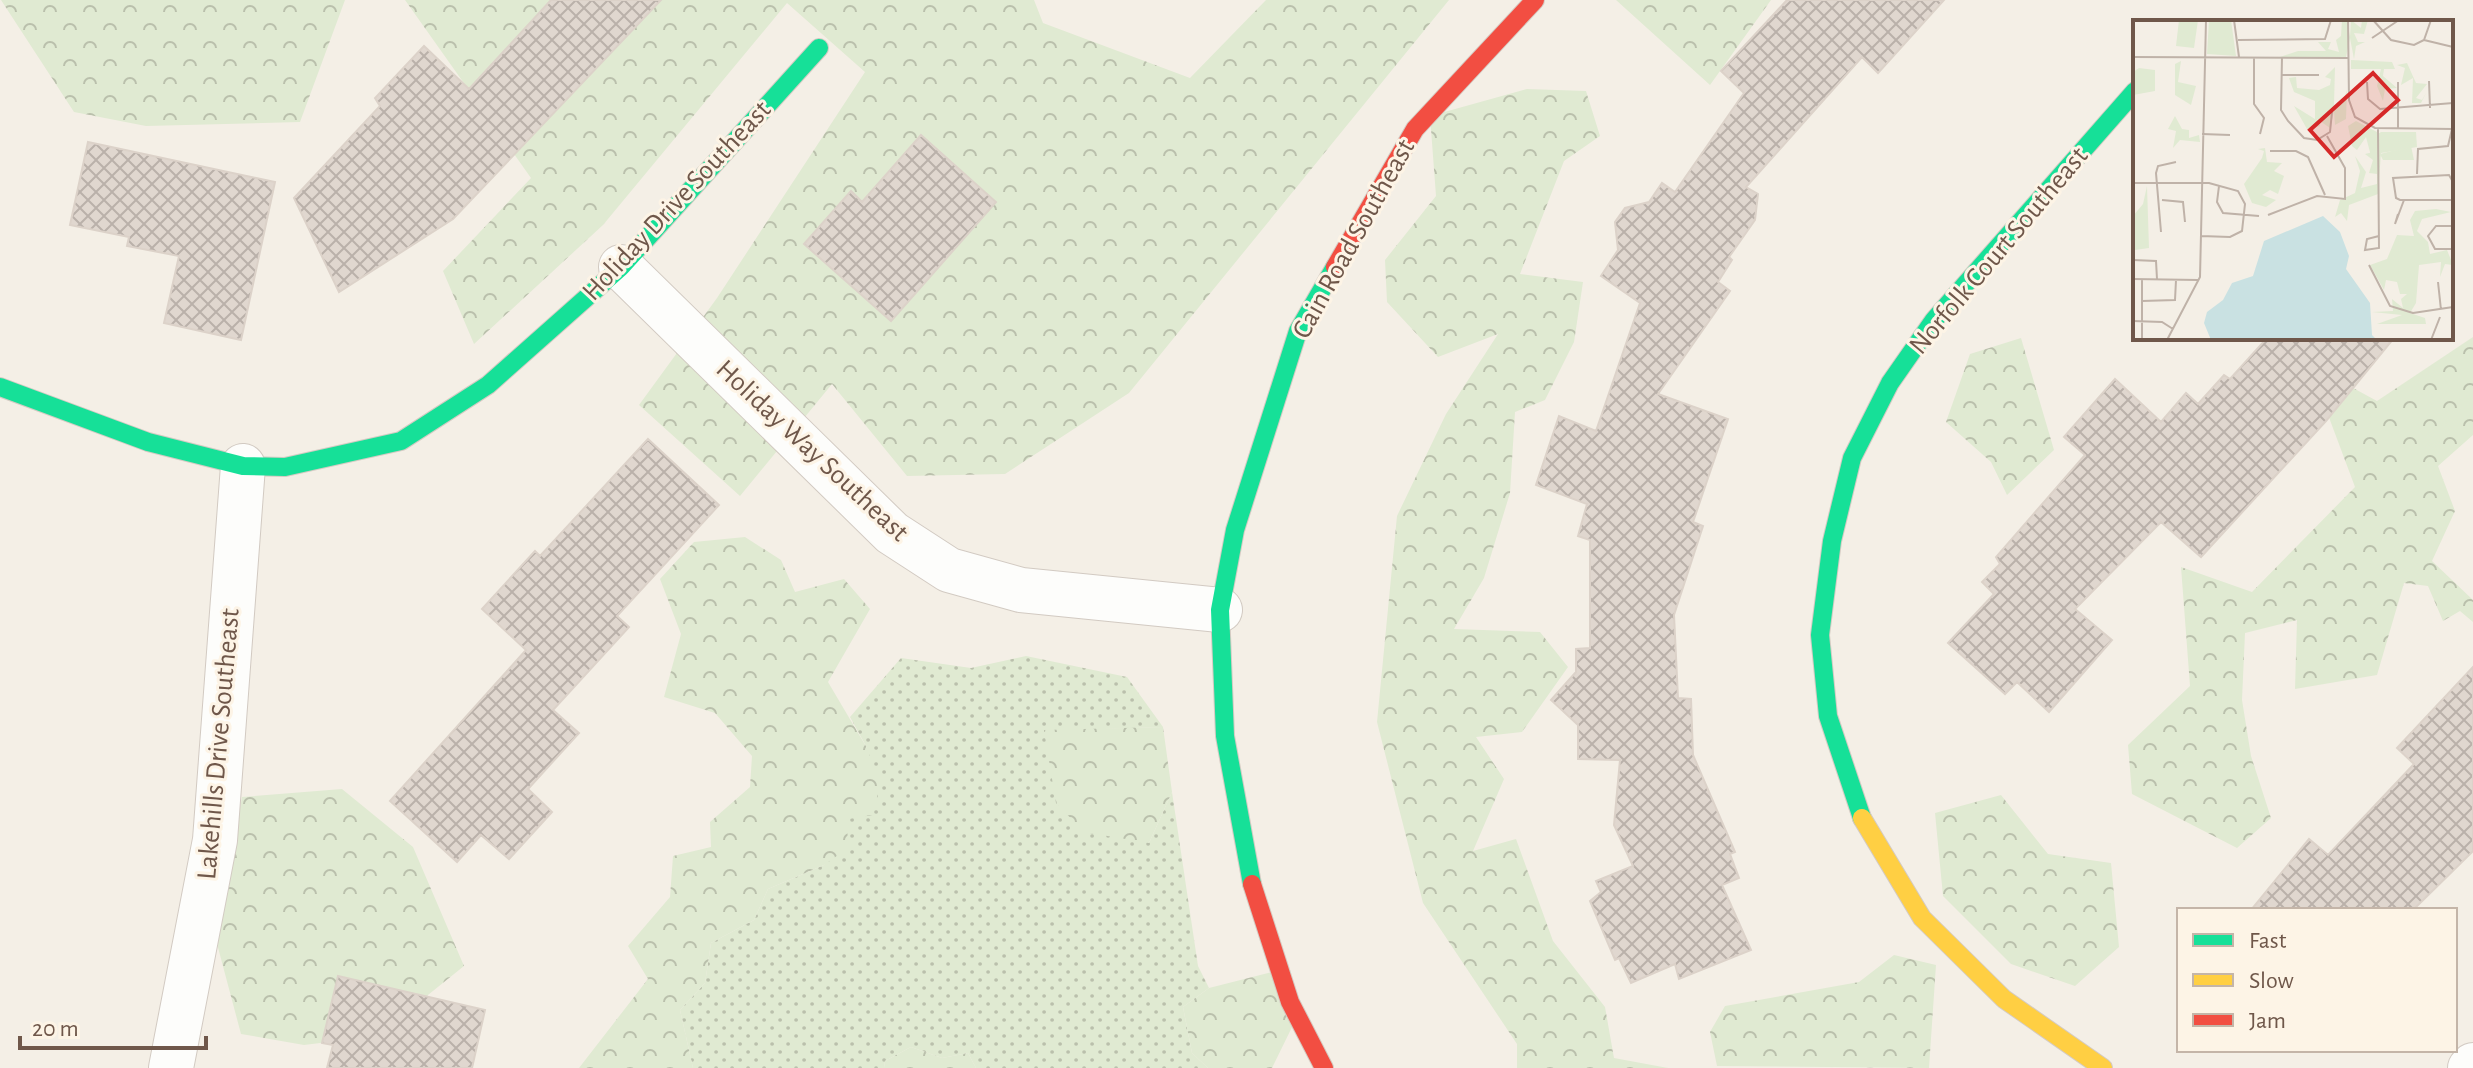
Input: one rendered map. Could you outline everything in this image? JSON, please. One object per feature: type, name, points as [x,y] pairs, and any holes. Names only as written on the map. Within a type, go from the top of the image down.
[{"type":"street","name":"Cain Road Southeast","points":[[1324,1068],[1290,1002],[1248,873],[1225,736],[1220,610],[1235,530],[1298,331],[1415,129],[1535,0]]},
{"type":"street","name":"Holiday Drive Southeast","points":[[0,387],[148,442],[243,466],[285,467],[401,441],[488,385],[621,267],[819,48]]},
{"type":"street","name":"Norfolk Court Southeast","points":[[2103,1068],[2004,999],[1922,918],[1858,811],[1828,716],[1820,635],[1832,541],[1852,458],[1890,383],[1934,320],[2133,93]]},
{"type":"street","name":"Holiday Way Southeast","points":[[621,267],[892,533],[949,570],[1021,590],[1220,610]]},
{"type":"street","name":"Lakehills Drive Southeast","points":[[171,1068],[215,840],[243,466]]},
{"type":"green space","points":[[1,0],[345,0],[300,122],[146,126],[74,112]]},
{"type":"green space","points":[[405,0],[1034,0],[1043,23],[1190,78],[1266,0],[1449,0],[1129,393],[1005,474],[907,476],[832,384],[740,496],[639,405],[717,298],[865,72],[787,3],[603,225],[474,344],[443,271],[531,178]]},
{"type":"green space","points":[[1616,0],[1771,0],[1710,85]]},
{"type":"green space","points":[[1527,89],[1586,91],[1600,136],[1564,161],[1520,274],[1583,282],[1574,342],[1545,400],[1515,412],[1510,493],[1484,578],[1454,629],[1540,632],[1568,667],[1522,732],[1476,737],[1504,779],[1473,851],[1516,839],[1553,941],[1605,1007],[1614,1058],[1668,1068],[1517,1068],[1517,1044],[1423,903],[1377,722],[1397,516],[1446,414],[1498,334],[1438,357],[1387,302],[1385,260],[1436,196],[1430,116]]},
{"type":"green space","points":[[2473,337],[2473,435],[2438,466],[2455,511],[2432,561],[2473,600],[2473,622],[2460,611],[2443,621],[2428,586],[2404,583],[2377,675],[2295,689],[2297,620],[2245,633],[2242,700],[2251,756],[2271,818],[2237,848],[2132,794],[2128,745],[2190,686],[2181,567],[2252,592],[2355,487],[2309,364],[2377,401]]},
{"type":"green space","points":[[2021,338],[2054,450],[2007,495],[1991,462],[1946,422],[1970,354]]},
{"type":"green space","points":[[745,537],[781,560],[795,592],[844,579],[870,609],[828,682],[867,748],[880,784],[873,815],[847,819],[848,848],[824,865],[768,889],[754,920],[711,943],[705,983],[680,1010],[693,1068],[579,1068],[648,979],[628,946],[670,897],[673,856],[711,847],[710,822],[750,787],[752,756],[715,713],[664,697],[681,634],[660,579],[694,542]]},
{"type":"green space","points":[[1026,656],[1127,677],[1163,727],[1045,731],[1149,843],[1172,792],[1198,966],[1209,988],[1183,1007],[1192,1053],[1208,1068],[976,1068],[968,1053],[942,1058],[911,1047],[885,1061],[884,1068],[693,1068],[680,1010],[705,983],[711,943],[754,920],[768,889],[824,865],[847,819],[867,748],[850,717],[901,658],[971,668]]},
{"type":"green space","points":[[1163,727],[1172,792],[1149,843],[1084,832],[1056,803],[1044,730]]},
{"type":"green space","points":[[342,789],[413,847],[464,966],[377,1036],[304,1045],[241,1034],[216,940],[242,797]]},
{"type":"green space","points":[[2001,795],[2048,854],[2111,863],[2119,947],[2075,986],[2011,964],[1943,896],[1935,813]]},
{"type":"green space","points":[[1894,955],[1936,965],[1929,1068],[1717,1066],[1710,1032],[1725,1006],[1859,982]]},
{"type":"green space","points":[[1276,971],[1295,1021],[1272,1068],[1208,1068],[1192,1053],[1183,1007],[1209,988]]},
{"type":"green space","points":[[911,1047],[942,1058],[968,1053],[976,1068],[884,1068],[885,1061]]},
{"type":"building","points":[[551,0],[661,0],[453,219],[339,292],[294,198],[380,106],[375,98],[424,46],[469,89]]},
{"type":"building","points":[[1787,0],[1944,0],[1878,73],[1862,57],[1746,187],[1758,194],[1755,220],[1729,257],[1732,260],[1718,282],[1730,291],[1658,394],[1728,419],[1693,522],[1703,526],[1674,615],[1678,698],[1691,699],[1693,755],[1735,852],[1730,854],[1739,878],[1722,885],[1751,950],[1679,979],[1675,964],[1631,983],[1619,958],[1615,960],[1590,901],[1601,892],[1596,881],[1633,866],[1614,825],[1620,760],[1578,759],[1578,725],[1551,700],[1576,672],[1576,649],[1590,648],[1590,540],[1578,536],[1587,504],[1536,485],[1559,416],[1596,431],[1640,303],[1601,276],[1618,250],[1615,222],[1625,208],[1649,202],[1662,183],[1675,192],[1744,93],[1721,71]]},
{"type":"building","points":[[921,135],[996,202],[891,321],[804,244],[851,191],[862,202]]},
{"type":"building","points":[[88,142],[275,182],[241,340],[164,323],[179,256],[127,246],[129,237],[70,225]]},
{"type":"building","points":[[2265,340],[2392,340],[2326,421],[2201,557],[2161,522],[2075,609],[2112,640],[2049,712],[2017,682],[2005,694],[1948,643],[1994,594],[1982,582],[2000,564],[1996,557],[2085,455],[2064,437],[2115,379],[2161,422],[2186,393],[2198,404],[2224,375],[2230,379]]},
{"type":"building","points":[[648,439],[719,505],[617,616],[629,627],[553,710],[579,733],[528,789],[552,812],[509,859],[481,835],[457,862],[390,801],[526,650],[482,609],[535,551],[540,556]]},
{"type":"building","points":[[2473,667],[2473,851],[2415,908],[2253,908],[2309,839],[2328,855],[2414,764],[2397,748]]},
{"type":"building","points":[[338,976],[485,1010],[472,1068],[327,1068],[333,1045],[322,1043]]},
{"type":"traffic: fast","points":[[0,387],[148,442],[243,466],[285,467],[401,441],[488,385],[621,267],[819,48]]},
{"type":"traffic: fast","points":[[1862,818],[1828,716],[1820,635],[1832,541],[1852,458],[1890,383],[1934,320],[2133,93]]},
{"type":"traffic: fast","points":[[1252,884],[1225,736],[1220,610],[1235,530],[1298,331],[1335,267]]},
{"type":"traffic: slow","points":[[1862,818],[1922,918],[2004,999],[2103,1068]]},
{"type":"traffic: jam","points":[[1335,267],[1415,129],[1535,0]]},
{"type":"traffic: jam","points":[[1252,884],[1290,1002],[1324,1068]]}]
